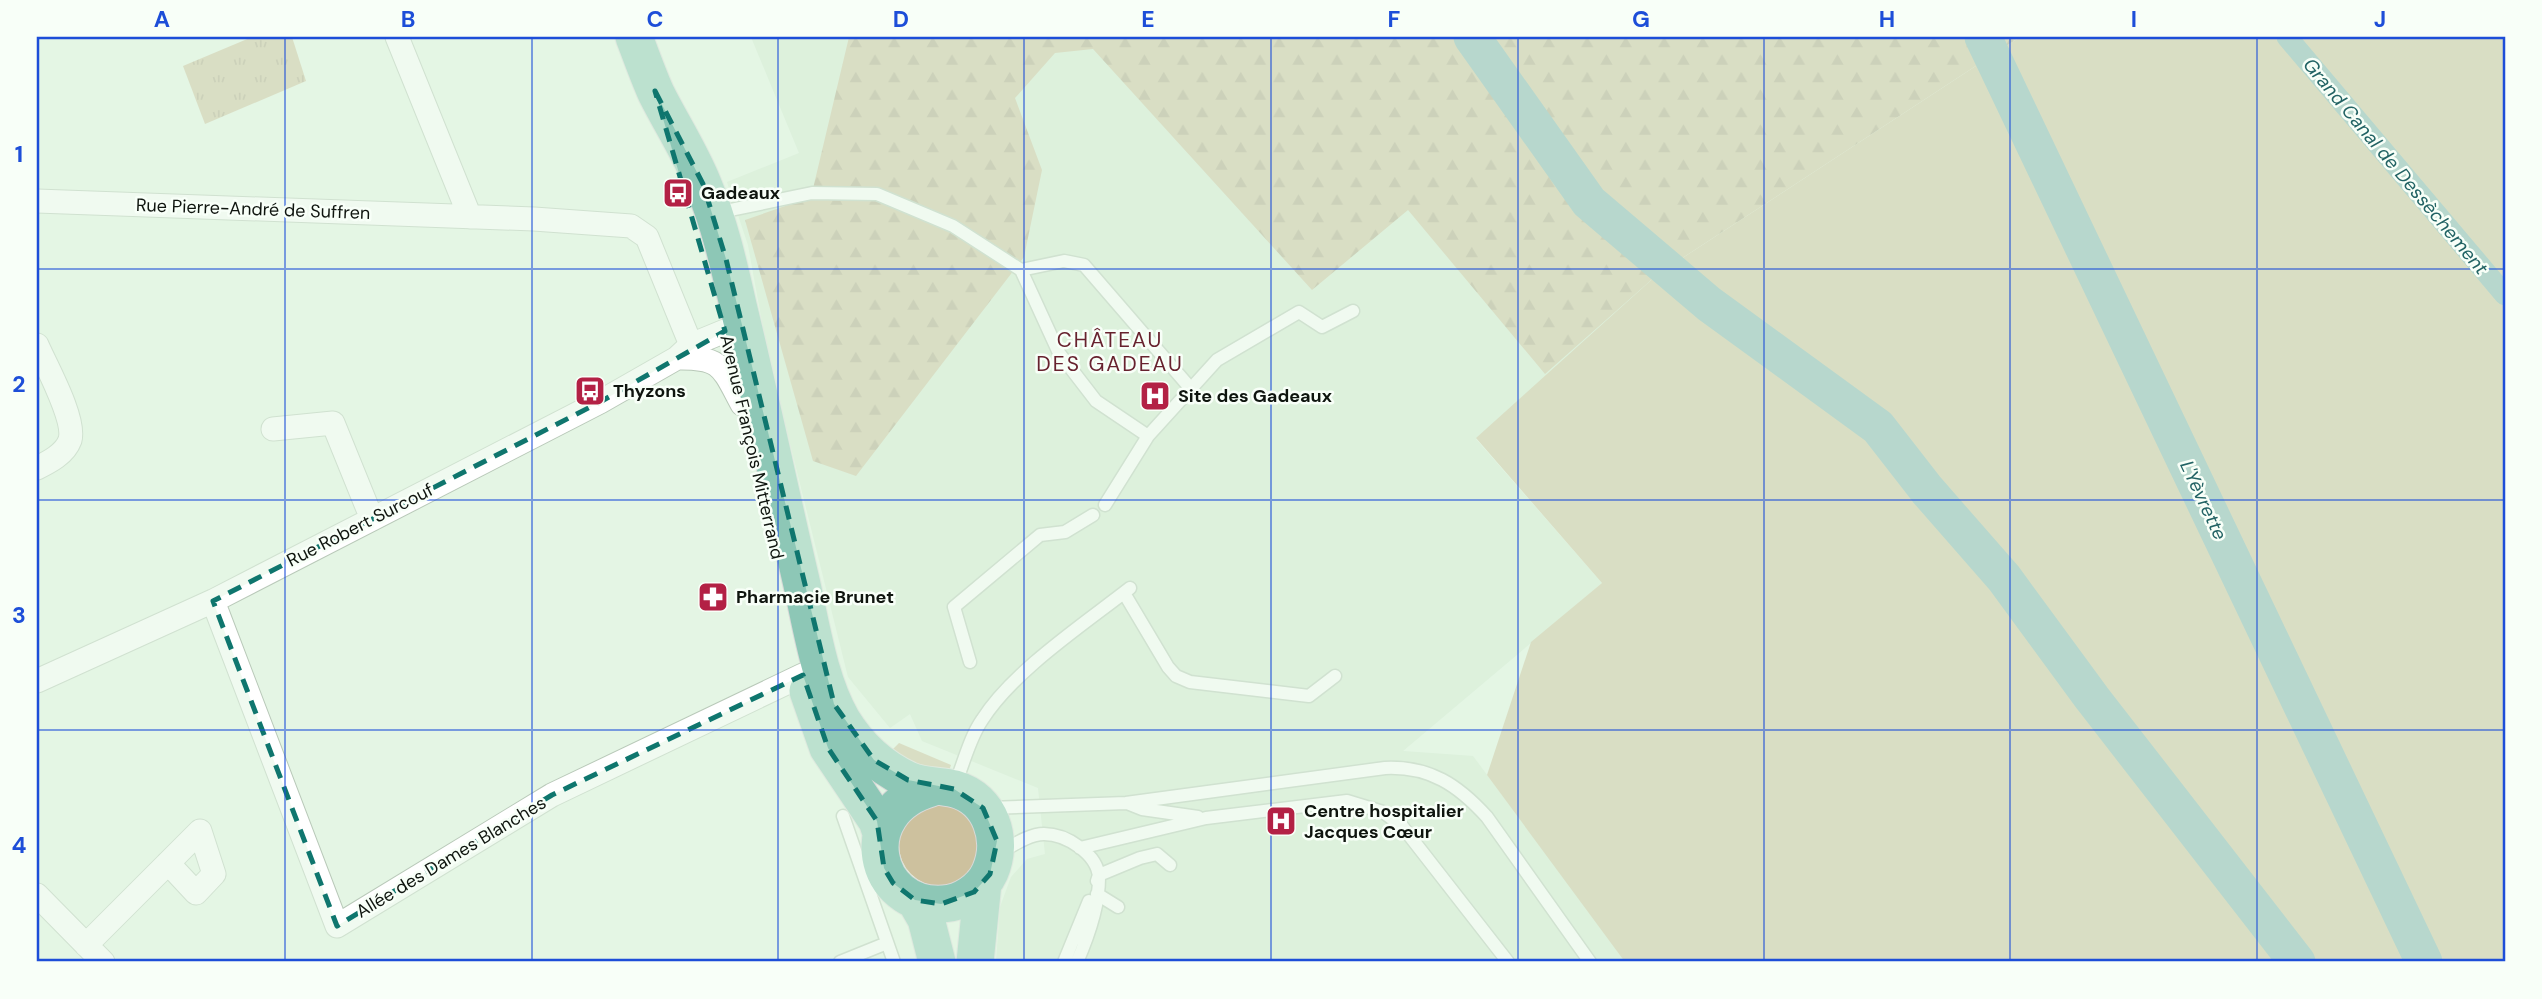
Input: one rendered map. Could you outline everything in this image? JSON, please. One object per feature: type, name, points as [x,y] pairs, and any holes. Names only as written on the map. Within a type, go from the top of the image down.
[{"type":"main road","name":"Avenue François Mitterrand","points":[[634,37],[655,90],[703,184],[712,214],[736,337],[834,704],[856,740],[874,760],[908,780],[956,795]]},
{"type":"main road","name":"Avenue François Mitterrand","points":[[655,90],[677,173],[736,337],[742,404],[803,675],[828,748],[877,821],[876,859]]},
{"type":"main road","points":[[937,962],[926,919],[915,900],[893,883],[876,859],[887,817],[898,803],[914,793],[956,795],[994,829],[975,962]]},
{"type":"main road","points":[[915,900],[941,904],[961,900],[990,869]]},
{"type":"street","points":[[397,37],[470,217]]},
{"type":"street","name":"Rue Pierre-André de Suffren","points":[[37,201],[470,217],[636,228],[647,237],[684,351]]},
{"type":"street","name":"Rue Robert Surcouf","points":[[37,681],[213,601],[600,402],[684,351],[736,337]]},
{"type":"street","points":[[37,345],[71,424],[70,441],[54,460],[37,468]]},
{"type":"street","points":[[684,351],[714,361],[724,370],[742,404]]},
{"type":"street","points":[[273,429],[333,423],[372,519]]},
{"type":"street","name":"Allée des Dames Blanches","points":[[213,601],[337,926],[552,795],[803,675]]},
{"type":"street","points":[[86,945],[168,863]]},
{"type":"street","points":[[37,895],[103,962]]},
{"type":"lane","points":[[712,214],[812,193],[877,194],[953,226],[1021,270],[1059,353],[1096,401],[1148,436]]},
{"type":"lane","points":[[1021,270],[1064,261],[1084,265],[1192,390]]},
{"type":"lane","points":[[1105,505],[1148,436],[1217,360],[1298,312],[1322,327],[1353,311]]},
{"type":"lane","points":[[970,662],[954,607],[1040,535],[1065,532],[1093,514]]},
{"type":"lane","points":[[1335,676],[1309,696],[1190,682],[1168,667],[1127,590],[1043,656],[986,713],[974,733],[956,795],[1125,803],[1385,768],[1401,767],[1434,774],[1468,797],[1488,817],[1590,962]]},
{"type":"lane","points":[[1080,848],[1206,818],[1347,801],[1383,812],[1402,826],[1508,962]]},
{"type":"lane","points":[[1125,803],[1142,809],[1206,818]]},
{"type":"lane","points":[[843,816],[876,859],[887,943],[894,962]]},
{"type":"lane","points":[[990,869],[1042,834],[1060,837],[1080,848],[1092,860],[1099,875],[1097,894],[1077,962]]},
{"type":"lane","points":[[1065,962],[1099,875],[1157,854],[1170,865]]},
{"type":"lane","points":[[1097,894],[1118,907]]},
{"type":"lane","points":[[840,962],[887,943]]},
{"type":"highlighted area","points":[[655,91],[703,184],[726,259],[834,704],[874,760],[908,780],[954,789],[983,808],[997,841],[990,874],[974,892],[941,904],[915,900],[893,883],[884,868],[877,821],[828,748],[803,675],[552,795],[337,926],[213,601],[600,402],[725,331]]},
{"type":"shaded area","name":"Site des Gadeaux","points":[[751,37],[1456,37],[1650,282],[1669,293],[1476,439],[1602,583],[1403,751],[1473,756],[1627,962],[996,962],[1000,907],[1011,877],[1027,859],[1045,854],[1038,788],[922,741],[910,714],[890,728],[848,677],[768,355],[748,245],[727,182],[799,153]]},
{"type":"green space","points":[[252,37],[292,37],[306,81],[205,124],[183,66]]},
{"type":"green space","points":[[849,37],[2020,37],[1658,274],[1545,374],[1408,210],[1312,290],[1093,49],[1055,53],[1015,98],[1042,170],[1024,257],[856,476],[813,461],[745,220],[811,197]]},
{"type":"green space","points":[[2020,37],[2505,37],[2505,962],[1625,962],[1487,775],[1531,642],[1602,583],[1476,438],[1658,274]]},
{"type":"green space","points":[[899,743],[951,765],[947,777],[886,756]]},
{"type":"green space","points":[[940,804],[956,807],[969,816],[978,829],[981,845],[978,861],[969,874],[956,883],[940,886],[924,883],[911,874],[902,861],[899,845],[902,829],[911,816],[924,807]]},
{"type":"waterway","points":[[1472,37],[1589,202],[1709,304],[1878,427],[1927,490],[2004,578],[2092,698],[2297,962]]},
{"type":"waterway","name":"L'Yèvrette","points":[[1983,37],[2424,962]]},
{"type":"waterway","name":"Grand Canal de Dessèchement","points":[[2287,37],[2505,295]]},
{"type":"place","name":"Gadeaux","points":[[678,193]]},
{"type":"place","name":"Thyzons","points":[[590,391]]},
{"type":"place","name":"Site des Gadeaux","points":[[1155,396]]},
{"type":"place","name":"Pharmacie Brunet","points":[[713,597]]},
{"type":"place","name":"Centre hospitalier Jacques Cœur","points":[[1281,821]]},
{"type":"district","name":"CHÂTEAU DES GADEAU","points":[[1110,352]]}]
